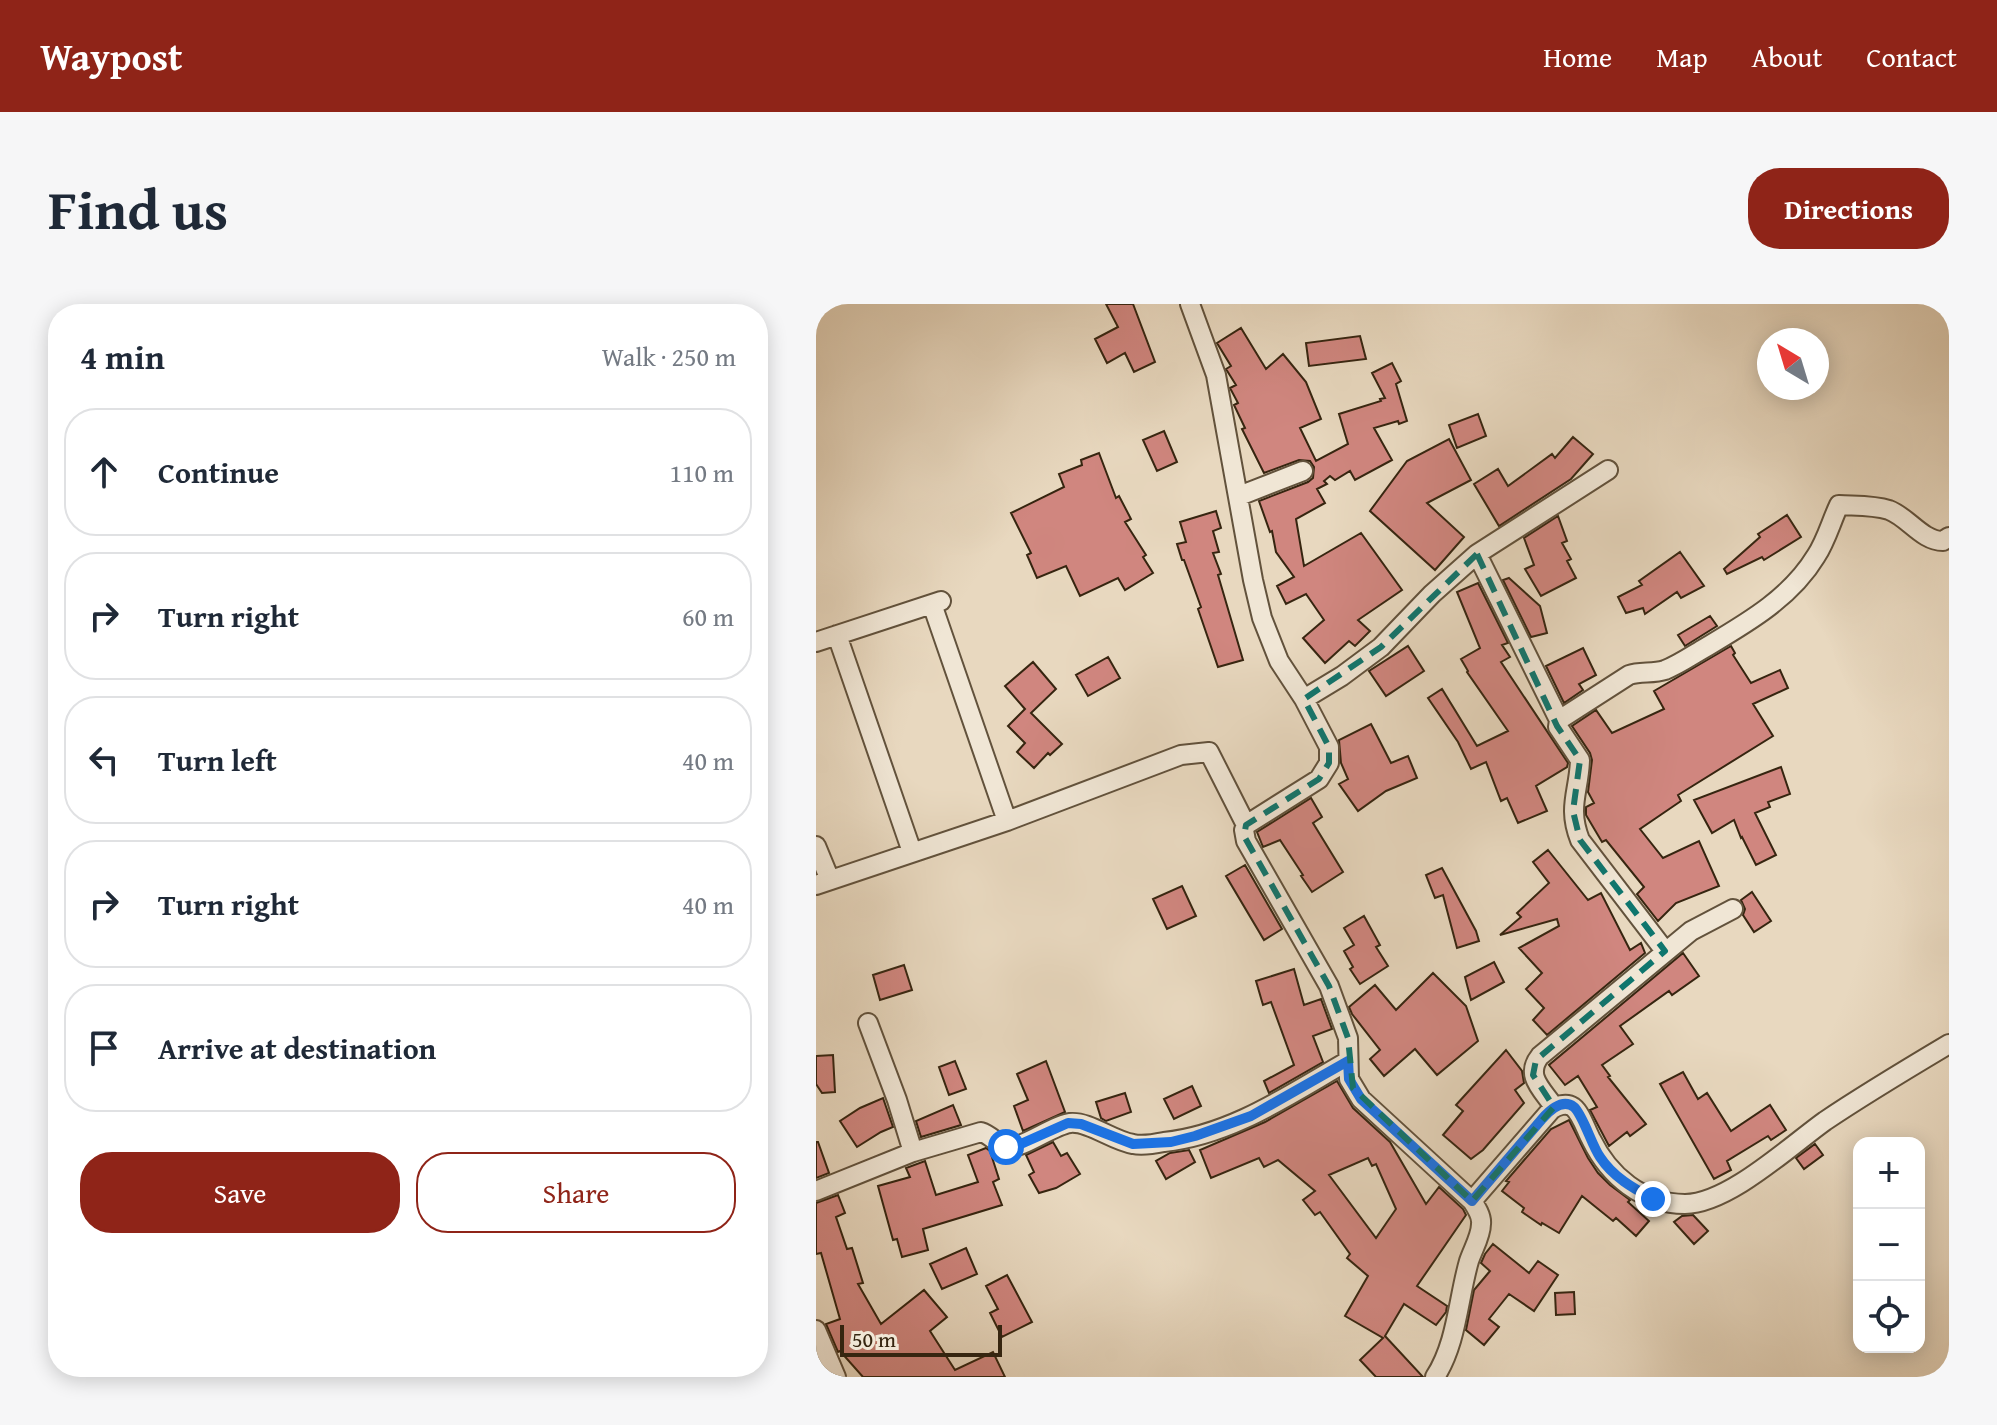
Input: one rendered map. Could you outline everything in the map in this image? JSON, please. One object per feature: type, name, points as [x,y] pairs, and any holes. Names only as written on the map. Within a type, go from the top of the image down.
[{"type":"street","points":[[1190,304],[1216,375],[1262,618],[1279,661],[1304,699],[1329,747],[1331,758],[1319,779],[1246,825],[1246,841],[1329,986],[1348,1038],[1349,1079],[1361,1099],[1472,1201],[1482,1222],[1469,1262],[1447,1356],[1435,1377]]},
{"type":"street","points":[[1304,699],[1381,647],[1432,594],[1477,554],[1608,470]]},
{"type":"street","points":[[1239,496],[1303,471]]},
{"type":"street","points":[[1559,720],[1629,675],[1670,668],[1734,631],[1779,599],[1798,581],[1817,555],[1839,505],[1869,505],[1891,511],[1934,540],[1943,541],[1949,537]]},
{"type":"street","points":[[1477,554],[1559,720],[1558,727],[1580,760],[1573,811],[1580,840],[1665,951]]},
{"type":"street","points":[[816,642],[937,602],[1007,821]]},
{"type":"street","points":[[837,635],[912,852]]},
{"type":"street","points":[[816,846],[823,883],[1007,821],[1181,755],[1209,752],[1246,825]]},
{"type":"street","points":[[1554,1107],[1533,1075],[1536,1060],[1665,951],[1704,923],[1733,909]]},
{"type":"street","points":[[868,1023],[913,1152]]},
{"type":"street","points":[[1472,1201],[1554,1107],[1570,1105],[1576,1109],[1600,1157],[1623,1182],[1653,1199],[1686,1204],[1702,1201],[1734,1186],[1826,1121],[1949,1044]]},
{"type":"street","points":[[816,1191],[913,1152],[981,1132],[1003,1146],[1014,1147],[1068,1123],[1081,1124],[1133,1144],[1171,1142],[1251,1116],[1348,1061]]},
{"type":"street","points":[[816,1330],[836,1377]]},
{"type":"highlighted area","points":[[1477,554],[1557,726],[1580,760],[1573,811],[1580,840],[1665,951],[1536,1060],[1533,1075],[1554,1107],[1472,1201],[1353,1088],[1348,1038],[1329,986],[1244,836],[1246,825],[1319,779],[1329,763],[1329,747],[1304,699],[1381,647]]},
{"type":"building","points":[[1106,304],[1133,304],[1155,362],[1134,372],[1125,353],[1107,363],[1095,339],[1118,327]]},
{"type":"building","points":[[1241,328],[1266,369],[1283,354],[1306,382],[1321,419],[1300,428],[1316,461],[1348,444],[1339,414],[1385,398],[1372,373],[1392,363],[1401,381],[1396,384],[1407,421],[1374,428],[1392,460],[1355,480],[1350,471],[1335,480],[1330,476],[1324,481],[1327,484],[1317,489],[1325,503],[1296,519],[1304,566],[1361,533],[1402,590],[1358,620],[1370,631],[1355,646],[1349,641],[1325,663],[1303,638],[1324,620],[1306,594],[1286,604],[1277,586],[1294,577],[1276,552],[1272,531],[1259,501],[1308,482],[1313,478],[1314,467],[1310,461],[1299,460],[1264,473],[1242,429],[1245,428],[1234,405],[1238,403],[1230,388],[1236,385],[1226,369],[1231,366],[1217,343]]},
{"type":"building","points":[[1360,336],[1366,359],[1309,366],[1306,343]]},
{"type":"building","points":[[1478,414],[1486,436],[1457,448],[1449,425]]},
{"type":"building","points":[[1164,431],[1177,462],[1157,471],[1143,440]]},
{"type":"building","points":[[1573,437],[1593,454],[1571,479],[1499,526],[1474,484],[1498,469],[1508,486],[1552,454],[1555,458]]},
{"type":"building","points":[[1449,439],[1471,480],[1427,503],[1464,537],[1435,570],[1370,511],[1407,461]]},
{"type":"building","points":[[1099,453],[1116,498],[1119,496],[1131,519],[1125,522],[1146,555],[1143,557],[1153,573],[1125,590],[1118,578],[1080,596],[1066,566],[1037,578],[1027,555],[1031,553],[1011,513],[1064,487],[1059,474],[1082,465],[1081,460]]},
{"type":"building","points":[[1216,511],[1221,528],[1213,531],[1219,552],[1213,553],[1243,660],[1218,667],[1198,609],[1201,607],[1177,544],[1186,542],[1180,522]]},
{"type":"building","points":[[1787,515],[1801,537],[1764,560],[1762,557],[1727,574],[1724,569],[1760,537],[1758,534]]},
{"type":"building","points":[[1558,516],[1567,541],[1562,543],[1571,559],[1567,561],[1576,578],[1541,596],[1525,569],[1534,565],[1524,538]]},
{"type":"building","points":[[1680,552],[1704,586],[1681,598],[1677,592],[1645,614],[1643,608],[1626,613],[1618,597],[1642,585],[1639,581]]},
{"type":"building","points":[[1509,578],[1540,606],[1547,633],[1531,637],[1503,580]]},
{"type":"building","points":[[1478,583],[1508,643],[1502,645],[1510,657],[1501,662],[1568,763],[1567,767],[1536,786],[1547,811],[1518,823],[1507,798],[1501,801],[1486,762],[1471,769],[1458,742],[1428,698],[1442,689],[1477,746],[1508,731],[1461,659],[1480,648],[1457,592]]},
{"type":"building","points":[[1710,616],[1717,626],[1685,646],[1678,635]]},
{"type":"building","points":[[1408,646],[1424,671],[1386,696],[1369,671]]},
{"type":"building","points":[[1731,646],[1733,655],[1751,683],[1780,670],[1788,688],[1753,704],[1773,736],[1678,795],[1681,801],[1640,829],[1663,858],[1699,841],[1719,886],[1676,903],[1658,921],[1637,894],[1644,887],[1606,840],[1602,842],[1586,815],[1586,807],[1594,803],[1588,792],[1592,760],[1572,726],[1596,710],[1612,733],[1664,709],[1654,691]]},
{"type":"building","points":[[1583,648],[1596,675],[1579,684],[1583,690],[1564,703],[1546,666]]},
{"type":"building","points":[[1108,657],[1120,678],[1088,696],[1076,675]]},
{"type":"building","points":[[1033,662],[1056,689],[1031,713],[1062,744],[1034,768],[1017,752],[1025,743],[1008,726],[1025,709],[1005,686]]},
{"type":"building","points":[[1371,724],[1391,763],[1408,756],[1417,778],[1386,791],[1358,811],[1339,784],[1348,779],[1341,763],[1339,740]]},
{"type":"building","points":[[1781,767],[1790,794],[1768,802],[1770,807],[1755,813],[1776,855],[1756,865],[1734,820],[1712,833],[1694,800]]},
{"type":"building","points":[[1311,798],[1322,817],[1313,823],[1343,872],[1312,892],[1280,840],[1263,847],[1257,832]]},
{"type":"building","points":[[1548,850],[1588,900],[1601,893],[1630,950],[1641,943],[1645,953],[1547,1035],[1533,1020],[1544,1008],[1526,989],[1542,973],[1519,948],[1559,926],[1557,919],[1500,935],[1521,917],[1517,913],[1549,883],[1533,862]]},
{"type":"building","points":[[1245,865],[1282,929],[1264,940],[1226,876]]},
{"type":"building","points":[[1442,868],[1479,941],[1457,948],[1443,895],[1435,898],[1426,875]]},
{"type":"building","points":[[1182,886],[1196,916],[1167,929],[1153,899]]},
{"type":"building","points":[[1752,892],[1771,921],[1754,932],[1743,915],[1745,909],[1741,900]]},
{"type":"building","points":[[1364,916],[1380,945],[1376,947],[1388,966],[1360,984],[1350,969],[1353,967],[1344,951],[1354,945],[1344,928]]},
{"type":"building","points":[[1683,953],[1699,976],[1672,995],[1669,991],[1620,1026],[1633,1044],[1602,1065],[1646,1124],[1630,1136],[1627,1132],[1609,1146],[1590,1110],[1597,1107],[1578,1076],[1565,1085],[1549,1065]]},
{"type":"building","points":[[1494,962],[1504,982],[1471,1000],[1465,977]]},
{"type":"building","points":[[904,965],[912,990],[880,1000],[873,975]]},
{"type":"building","points":[[1294,969],[1304,1005],[1321,999],[1332,1029],[1313,1036],[1323,1062],[1269,1093],[1264,1081],[1294,1065],[1271,1002],[1263,1005],[1256,981]]},
{"type":"building","points":[[1433,973],[1466,1006],[1478,1041],[1437,1075],[1415,1049],[1384,1076],[1370,1059],[1380,1050],[1349,1007],[1375,985],[1396,1010]]},
{"type":"building","points":[[1506,1050],[1522,1071],[1524,1083],[1515,1090],[1524,1103],[1483,1150],[1471,1159],[1443,1135],[1463,1111],[1456,1105]]},
{"type":"building","points":[[833,1055],[835,1092],[822,1093],[816,1084],[816,1056]]},
{"type":"building","points":[[955,1061],[966,1089],[949,1095],[939,1067]]},
{"type":"building","points":[[1046,1061],[1065,1112],[1023,1131],[1014,1106],[1028,1100],[1017,1074]]},
{"type":"building","points":[[1683,1072],[1698,1099],[1707,1093],[1731,1131],[1770,1105],[1786,1130],[1771,1140],[1768,1136],[1727,1161],[1731,1170],[1714,1179],[1660,1084]]},
{"type":"building","points":[[1337,1081],[1353,1108],[1390,1142],[1426,1204],[1439,1187],[1463,1209],[1466,1215],[1417,1286],[1447,1306],[1446,1312],[1436,1325],[1404,1304],[1385,1336],[1423,1377],[1376,1377],[1360,1360],[1383,1338],[1345,1316],[1368,1276],[1347,1258],[1350,1254],[1320,1212],[1315,1215],[1303,1200],[1315,1191],[1278,1160],[1264,1167],[1259,1158],[1211,1178],[1200,1150],[1265,1122]],"holes":[[[1368,1158],[1372,1166],[1376,1164],[1396,1209],[1376,1238],[1329,1175]]]},
{"type":"building","points":[[1192,1086],[1201,1106],[1174,1119],[1164,1099]]},
{"type":"building","points":[[1125,1093],[1131,1112],[1106,1121],[1101,1118],[1096,1102]]},
{"type":"building","points":[[883,1098],[893,1127],[857,1147],[840,1121]]},
{"type":"building","points":[[953,1105],[961,1125],[921,1137],[916,1121]]},
{"type":"building","points":[[1569,1120],[1598,1173],[1649,1221],[1636,1236],[1616,1218],[1613,1221],[1582,1196],[1559,1233],[1522,1212],[1524,1208],[1502,1191],[1509,1182],[1506,1181],[1551,1129]]},
{"type":"building","points":[[816,1142],[829,1173],[816,1178]]},
{"type":"building","points":[[1053,1142],[1061,1156],[1067,1153],[1080,1174],[1056,1188],[1039,1193],[1029,1175],[1034,1172],[1026,1155]]},
{"type":"building","points":[[1815,1144],[1823,1155],[1804,1169],[1796,1158]]},
{"type":"building","points":[[986,1148],[990,1151],[999,1179],[993,1182],[1002,1205],[923,1229],[928,1250],[902,1257],[897,1239],[893,1240],[878,1186],[910,1177],[906,1168],[925,1161],[936,1195],[978,1182],[968,1155]]},
{"type":"building","points":[[1189,1150],[1195,1162],[1166,1179],[1156,1161],[1170,1153]]},
{"type":"building","points":[[838,1195],[845,1213],[836,1217],[847,1249],[852,1248],[863,1283],[858,1284],[881,1324],[924,1290],[947,1317],[930,1331],[955,1370],[993,1352],[1005,1377],[863,1377],[838,1352],[826,1324],[840,1319],[821,1253],[816,1254],[816,1203]]},
{"type":"building","points":[[1693,1215],[1708,1231],[1694,1244],[1674,1222],[1682,1216]]},
{"type":"building","points":[[1493,1244],[1529,1273],[1538,1261],[1558,1275],[1534,1311],[1509,1294],[1489,1319],[1499,1327],[1484,1345],[1466,1330],[1474,1290],[1490,1271],[1481,1263]]},
{"type":"building","points":[[966,1248],[977,1274],[942,1289],[930,1264]]},
{"type":"building","points":[[1007,1275],[1032,1322],[1002,1337],[990,1313],[998,1309],[986,1286]]},
{"type":"building","points":[[1574,1292],[1575,1314],[1556,1315],[1555,1293]]},
{"type":"route","points":[[1006,1147],[1014,1147],[1068,1123],[1081,1124],[1133,1144],[1171,1142],[1195,1136],[1251,1116],[1348,1061],[1349,1079],[1361,1099],[1472,1201],[1542,1119],[1554,1107],[1566,1105],[1576,1109],[1600,1157],[1623,1182],[1653,1199]]}]
